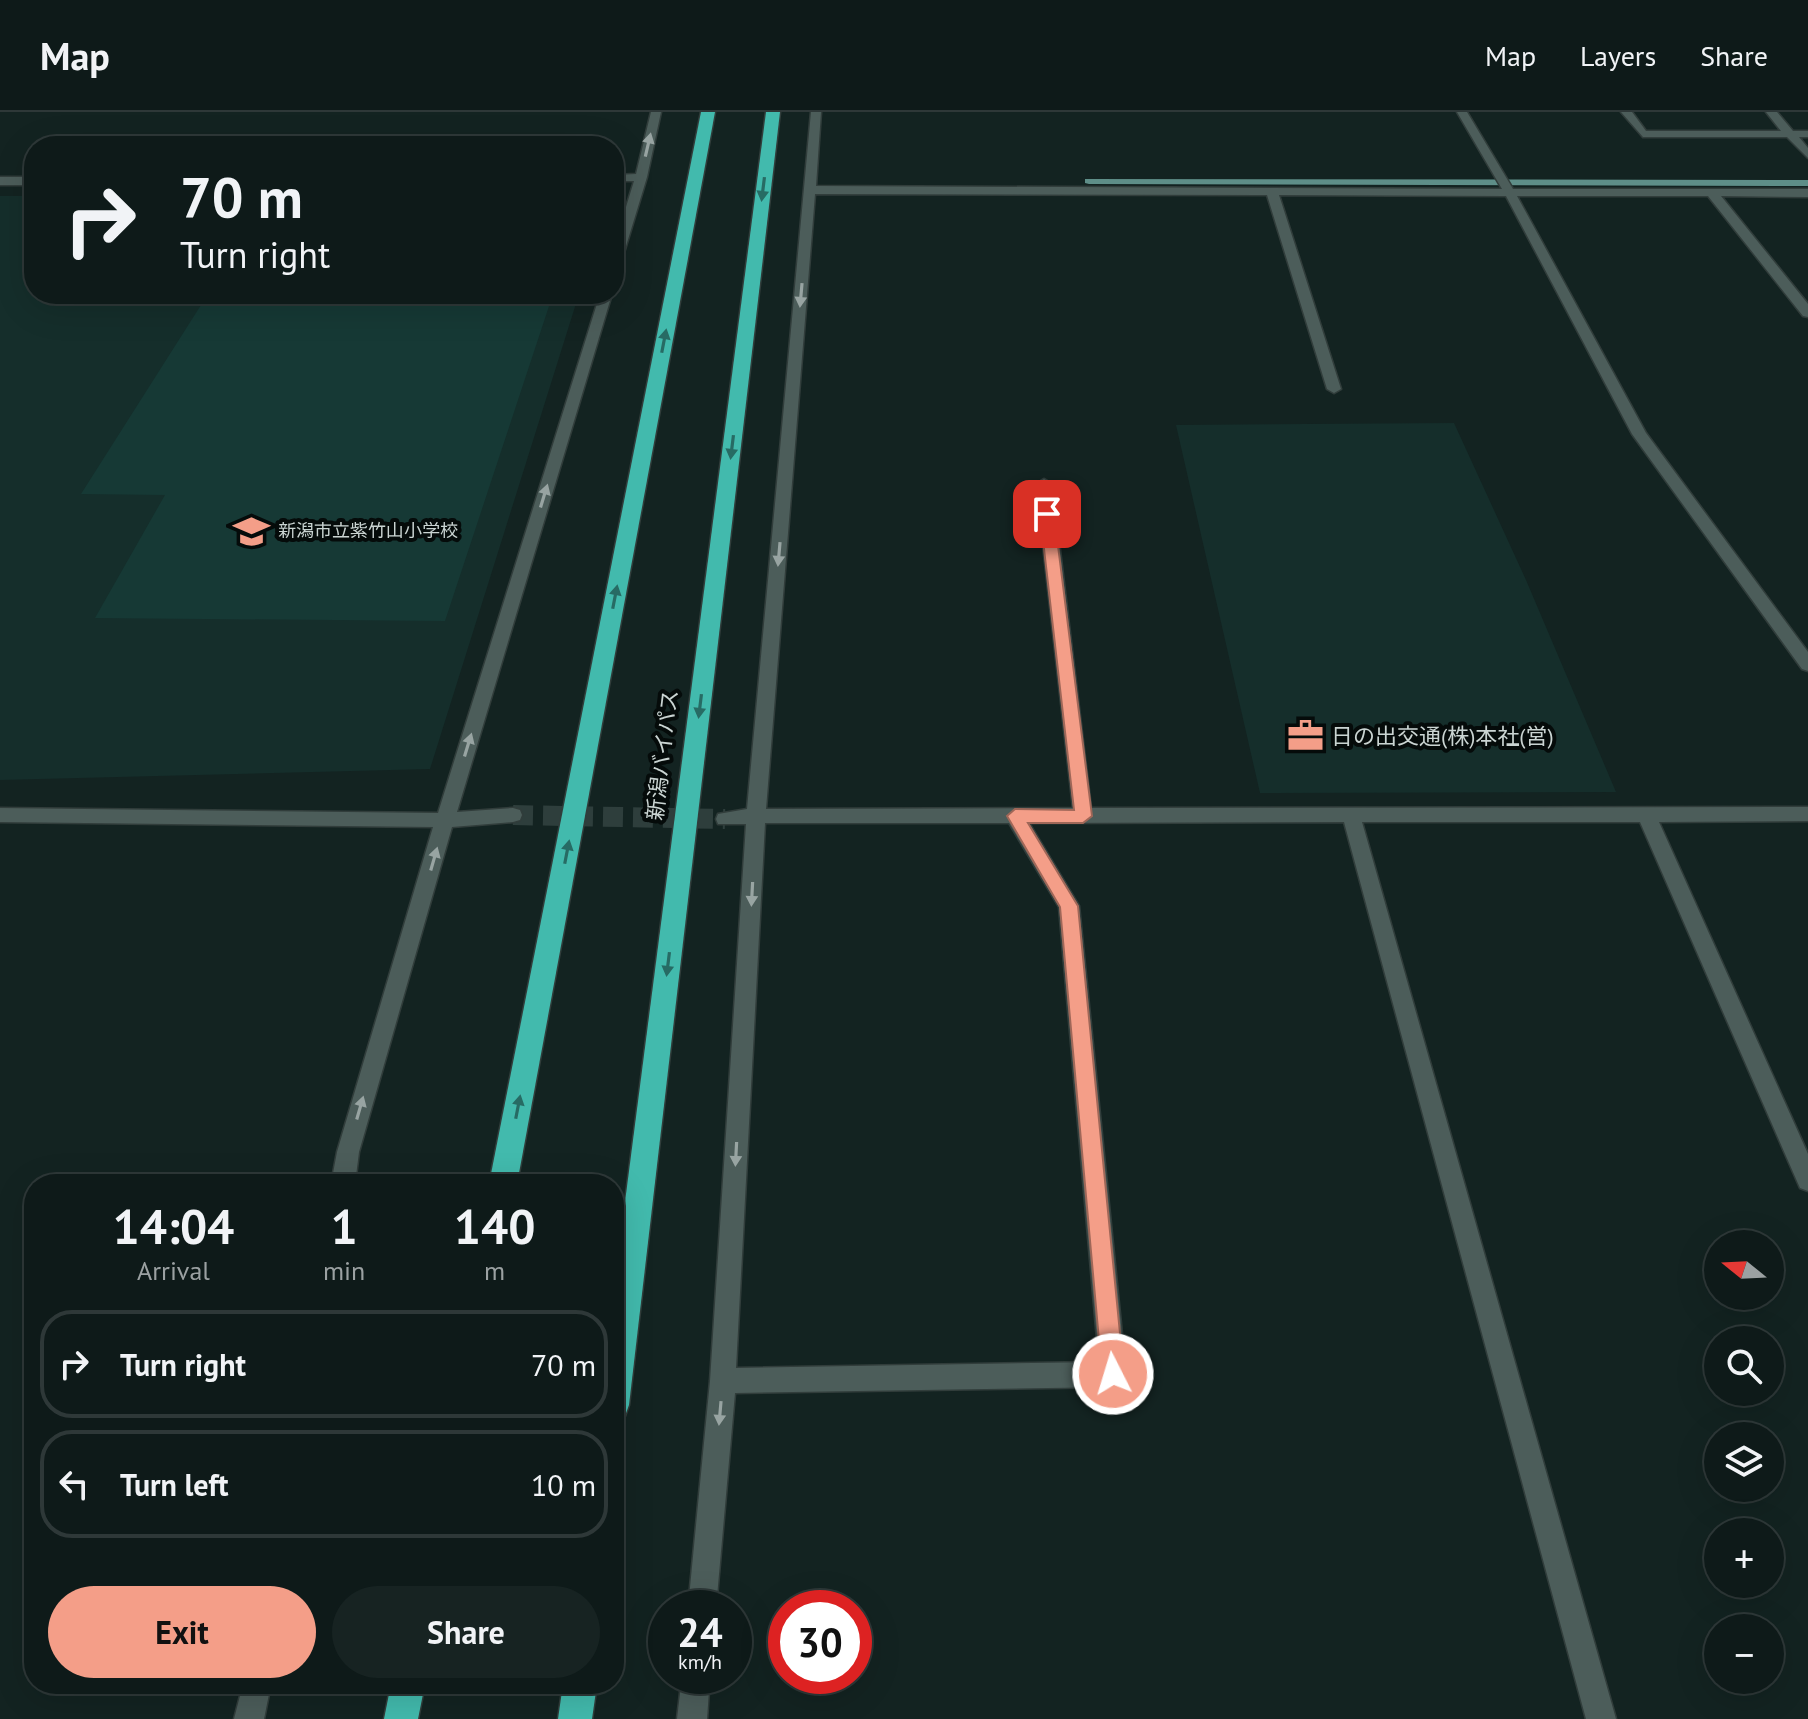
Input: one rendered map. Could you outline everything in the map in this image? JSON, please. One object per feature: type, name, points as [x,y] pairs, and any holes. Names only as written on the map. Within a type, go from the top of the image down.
[{"type":"highway","points":[[505,1174],[708,112]]},
{"type":"highway","name":"新潟バイパス","points":[[624,1324],[773,112]]},
{"type":"highway","points":[[401,1719],[406,1694]]},
{"type":"highway","points":[[575,1719],[579,1694]]},
{"type":"street","points":[[624,233],[656,112]]},
{"type":"street","points":[[704,1590],[723,1381],[756,816],[816,112]]},
{"type":"street","points":[[1462,112],[1509,191],[1639,434],[1808,665]]},
{"type":"street","points":[[1626,112],[1643,134],[1808,134]]},
{"type":"street","points":[[1771,112],[1808,155]]},
{"type":"street","points":[[624,178],[641,177]]},
{"type":"street","points":[[0,181],[24,181]]},
{"type":"street","points":[[810,190],[1808,193]]},
{"type":"street","points":[[1272,191],[1334,389]]},
{"type":"street","points":[[1712,193],[1808,313]]},
{"type":"street","points":[[345,1174],[348,1152],[445,820],[603,304]]},
{"type":"street","points":[[1044,484],[1083,816]]},
{"type":"street","points":[[725,819],[756,816],[1808,814]]},
{"type":"street","points":[[0,815],[445,820],[513,815]]},
{"type":"street","points":[[1351,815],[1601,1719]]},
{"type":"street","points":[[1647,815],[1808,1180]]},
{"type":"street","points":[[723,1381],[1113,1374],[1069,906],[1015,816]]},
{"type":"street","points":[[249,1719],[255,1694]]},
{"type":"street","points":[[692,1719],[694,1694]]},
{"type":"shaded area","name":"新潟市立紫竹山小学校","points":[[0,196],[24,196],[24,304],[576,304],[430,769],[0,780]]},
{"type":"shaded area","points":[[202,304],[550,304],[445,621],[95,618],[165,495],[81,494]]},
{"type":"shaded area","points":[[1454,423],[1526,580],[1616,792],[1260,793],[1176,425]]},
{"type":"waterway","points":[[1089,181],[1808,183]]},
{"type":"tunnel","points":[[513,815],[725,819]]},
{"type":"place","name":"新潟市立紫竹山小学校","points":[[252,531]]},
{"type":"place","name":"日の出交通(株)本社(営)","points":[[1305,736]]},
{"type":"route","points":[[1047,514],[1083,816],[1015,816],[1069,906],[1113,1374]]}]
